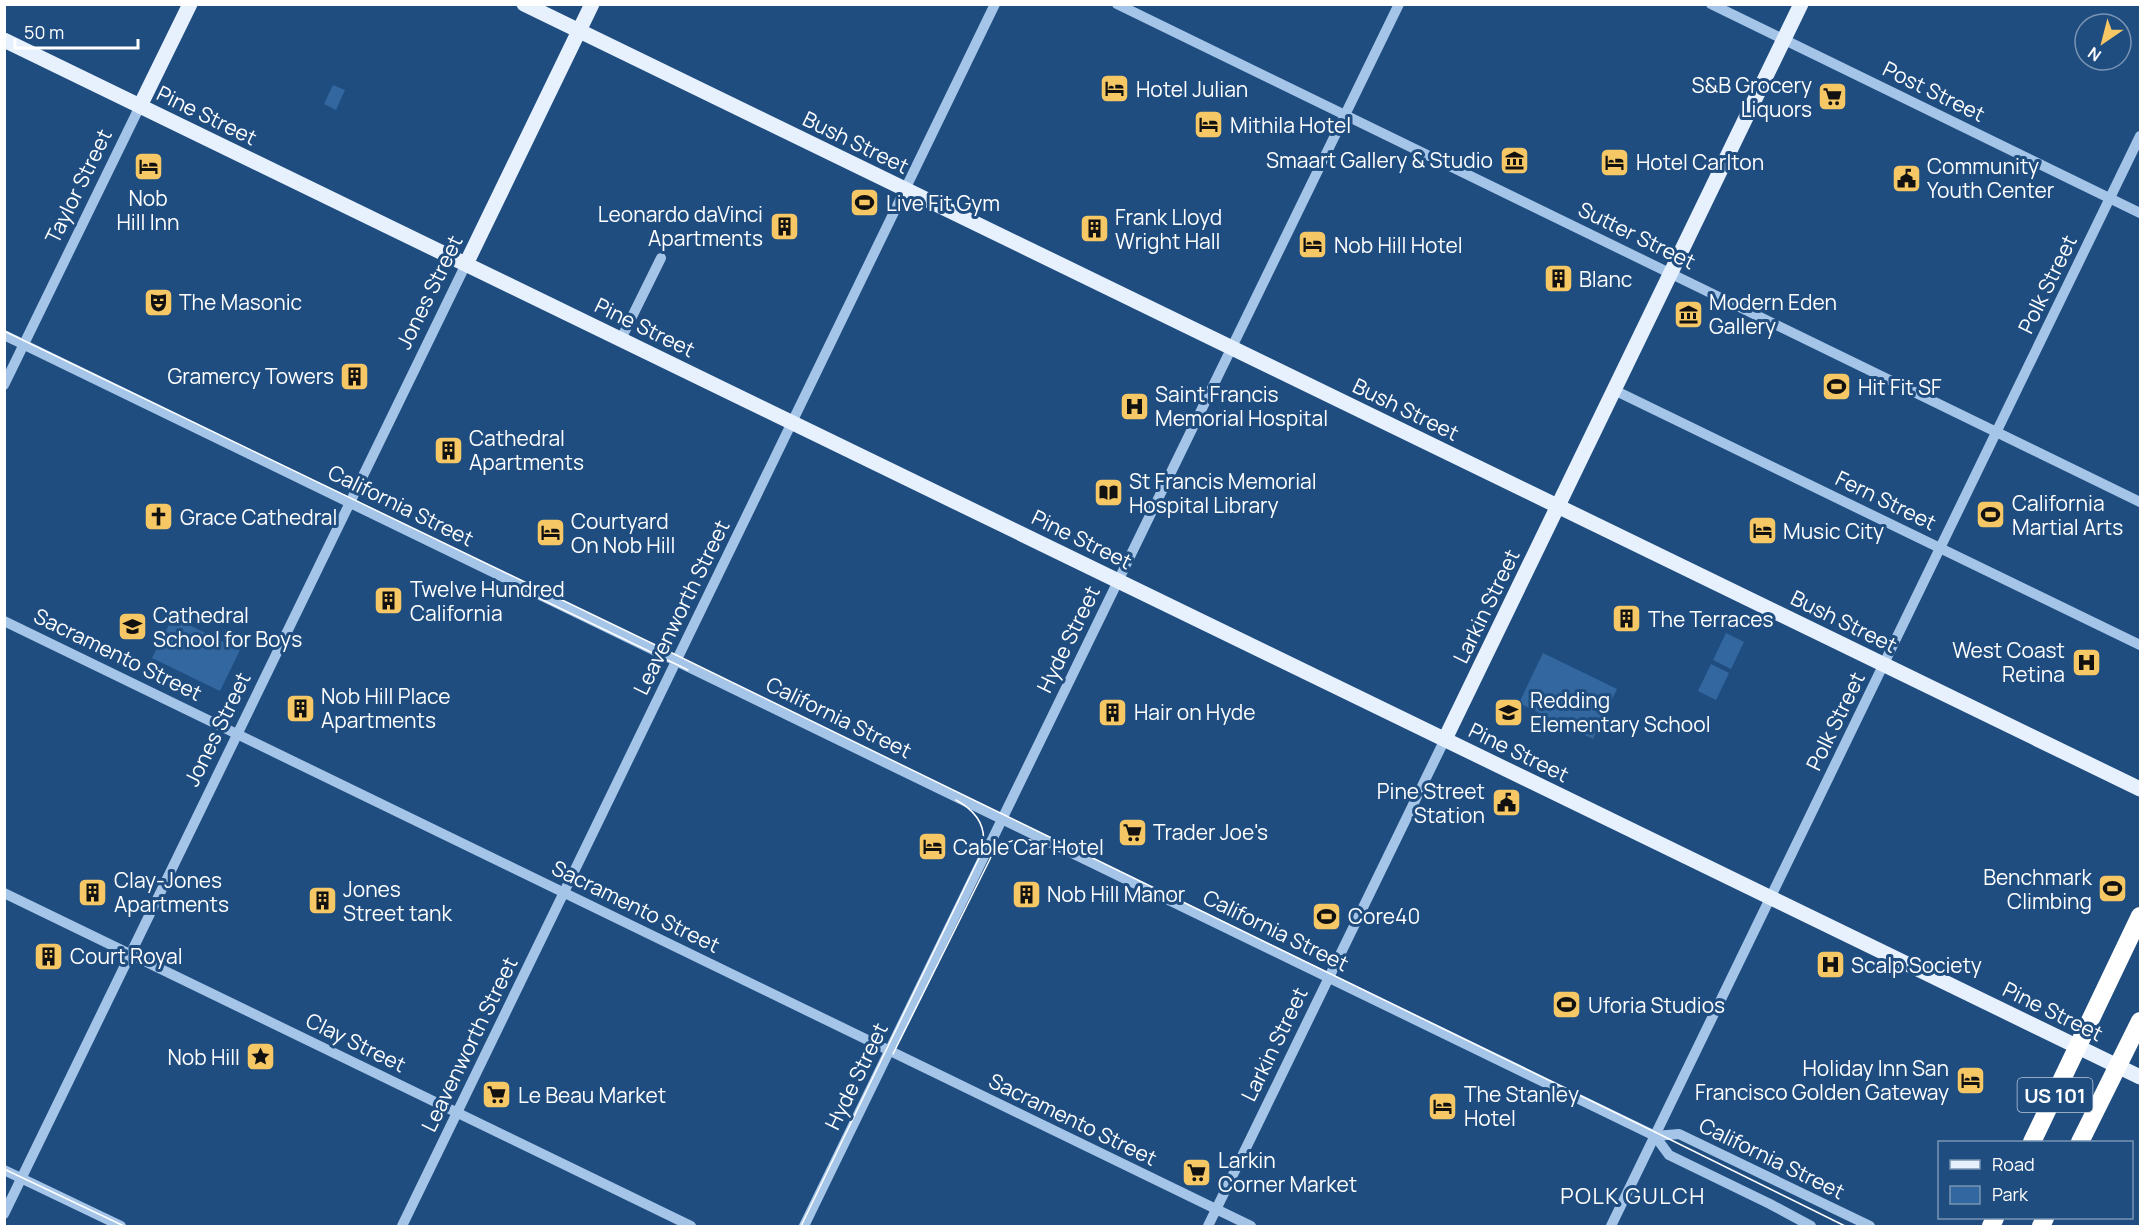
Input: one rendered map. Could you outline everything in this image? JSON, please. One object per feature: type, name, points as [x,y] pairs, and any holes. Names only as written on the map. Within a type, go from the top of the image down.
[{"type":"highway","name":"US 101","points":[[2033,1141],[2140,916]]},
{"type":"highway","name":"US 101","points":[[2081,1141],[2140,1021]]},
{"type":"main road","name":"Taylor Street","points":[[140,106],[190,4]]},
{"type":"main road","name":"Bush Street","points":[[524,4],[2140,789]]},
{"type":"main road","name":"Jones Street","points":[[466,264],[592,4]]},
{"type":"main road","name":"Larkin Street","points":[[1445,739],[1801,4]]},
{"type":"main road","name":"Pine Street","points":[[4,40],[2140,1077]]},
{"type":"street","name":"Leavenworth Street","points":[[402,1227],[995,4]]},
{"type":"street","name":"Sutter Street","points":[[1117,4],[2140,502]]},
{"type":"street","name":"Hyde Street","points":[[804,1227],[1399,4]]},
{"type":"street","name":"Post Street","points":[[1711,4],[2140,213]]},
{"type":"street","name":"Taylor Street","points":[[4,386],[140,106]]},
{"type":"street","name":"Polk Street","points":[[1611,1227],[2140,136]]},
{"type":"street","points":[[621,339],[661,258]]},
{"type":"street","name":"Jones Street","points":[[4,1214],[466,264]]},
{"type":"street","name":"California Street","points":[[4,335],[1655,1136],[1669,1155],[1770,1204],[1811,1227]]},
{"type":"street","name":"Fern Street","points":[[1614,390],[2140,645]]},
{"type":"street","name":"Sacramento Street","points":[[4,621],[1251,1227]]},
{"type":"street","name":"Larkin Street","points":[[1208,1227],[1445,739]]},
{"type":"street","name":"Clay Street","points":[[4,893],[691,1227]]},
{"type":"street","name":"California Street","points":[[1655,1136],[1679,1134],[1870,1227]]},
{"type":"street","points":[[4,1170],[121,1227]]},
{"type":"green space","points":[[333,85],[345,90],[336,110],[324,104]]},
{"type":"green space","points":[[173,617],[240,650],[220,691],[152,658]]},
{"type":"green space","points":[[1726,633],[1744,642],[1731,669],[1713,660]]},
{"type":"green space","points":[[1543,653],[1617,689],[1593,739],[1519,703]]},
{"type":"green space","points":[[1711,664],[1729,673],[1716,700],[1698,691]]},
{"type":"tram line","points":[[4,331],[672,653],[1845,1226]]},
{"type":"tram line","points":[[518,588],[688,670]]},
{"type":"tram line","points":[[801,1226],[981,854],[984,837],[980,822],[970,810],[956,800]]},
{"type":"tram line","points":[[893,1054],[993,853],[1005,843],[1012,841],[1033,840],[1048,845]]},
{"type":"tram line","points":[[4,1169],[124,1226]]},
{"type":"place","name":"Hotel Julian","points":[[1115,89]]},
{"type":"place","name":"S&B Grocery Liquors","points":[[1833,97]]},
{"type":"place","name":"Mithila Hotel","points":[[1209,125]]},
{"type":"place","name":"Smaart Gallery & Studio","points":[[1514,160]]},
{"type":"place","name":"Hotel Carlton","points":[[1615,162]]},
{"type":"place","name":"Nob Hill Inn","points":[[148,167]]},
{"type":"place","name":"Community Youth Center","points":[[1906,178]]},
{"type":"place","name":"Live Fit Gym","points":[[865,203]]},
{"type":"place","name":"Leonardo daVinci Apartments","points":[[784,226]]},
{"type":"place","name":"Frank Lloyd Wright Hall","points":[[1094,229]]},
{"type":"place","name":"Nob Hill Hotel","points":[[1313,245]]},
{"type":"place","name":"Blanc","points":[[1558,279]]},
{"type":"place","name":"The Masonic","points":[[158,302]]},
{"type":"place","name":"Modern Eden Gallery","points":[[1688,314]]},
{"type":"place","name":"Gramercy Towers","points":[[355,376]]},
{"type":"place","name":"Hit Fit SF","points":[[1837,387]]},
{"type":"place","name":"Saint Francis Memorial Hospital","points":[[1134,406]]},
{"type":"place","name":"Cathedral Apartments","points":[[448,450]]},
{"type":"place","name":"St Francis Memorial Hospital Library","points":[[1108,493]]},
{"type":"place","name":"California Martial Arts","points":[[1991,515]]},
{"type":"place","name":"Grace Cathedral","points":[[159,517]]},
{"type":"place","name":"Music City","points":[[1762,531]]},
{"type":"place","name":"Courtyard On Nob Hill","points":[[550,533]]},
{"type":"place","name":"Twelve Hundred California","points":[[389,601]]},
{"type":"place","name":"The Terraces","points":[[1627,619]]},
{"type":"place","name":"Cathedral School for Boys","points":[[132,627]]},
{"type":"place","name":"West Coast Retina","points":[[2086,662]]},
{"type":"place","name":"Nob Hill Place Apartments","points":[[300,708]]},
{"type":"place","name":"Hair on Hyde","points":[[1113,712]]},
{"type":"place","name":"Redding Elementary School","points":[[1509,712]]},
{"type":"place","name":"Pine Street Station","points":[[1506,803]]},
{"type":"place","name":"Trader Joe's","points":[[1132,832]]},
{"type":"place","name":"Cable Car Hotel","points":[[932,847]]},
{"type":"place","name":"Benchmark Climbing","points":[[2113,889]]},
{"type":"place","name":"Clay-Jones Apartments","points":[[93,892]]},
{"type":"place","name":"Nob Hill Manor","points":[[1026,894]]},
{"type":"place","name":"Jones Street tank","points":[[322,901]]},
{"type":"place","name":"Core40","points":[[1327,916]]},
{"type":"place","name":"Court Royal","points":[[49,956]]},
{"type":"place","name":"Scalp Society","points":[[1830,965]]},
{"type":"place","name":"Uforia Studios","points":[[1567,1005]]},
{"type":"place","name":"Nob Hill","points":[[261,1057]]},
{"type":"place","name":"Holiday Inn San Francisco Golden Gateway","points":[[1970,1080]]},
{"type":"place","name":"Le Beau Market","points":[[497,1095]]},
{"type":"place","name":"The Stanley Hotel","points":[[1443,1106]]},
{"type":"place","name":"Larkin Corner Market","points":[[1197,1172]]},
{"type":"district","name":"POLK GULCH","points":[[1633,1196]]}]
